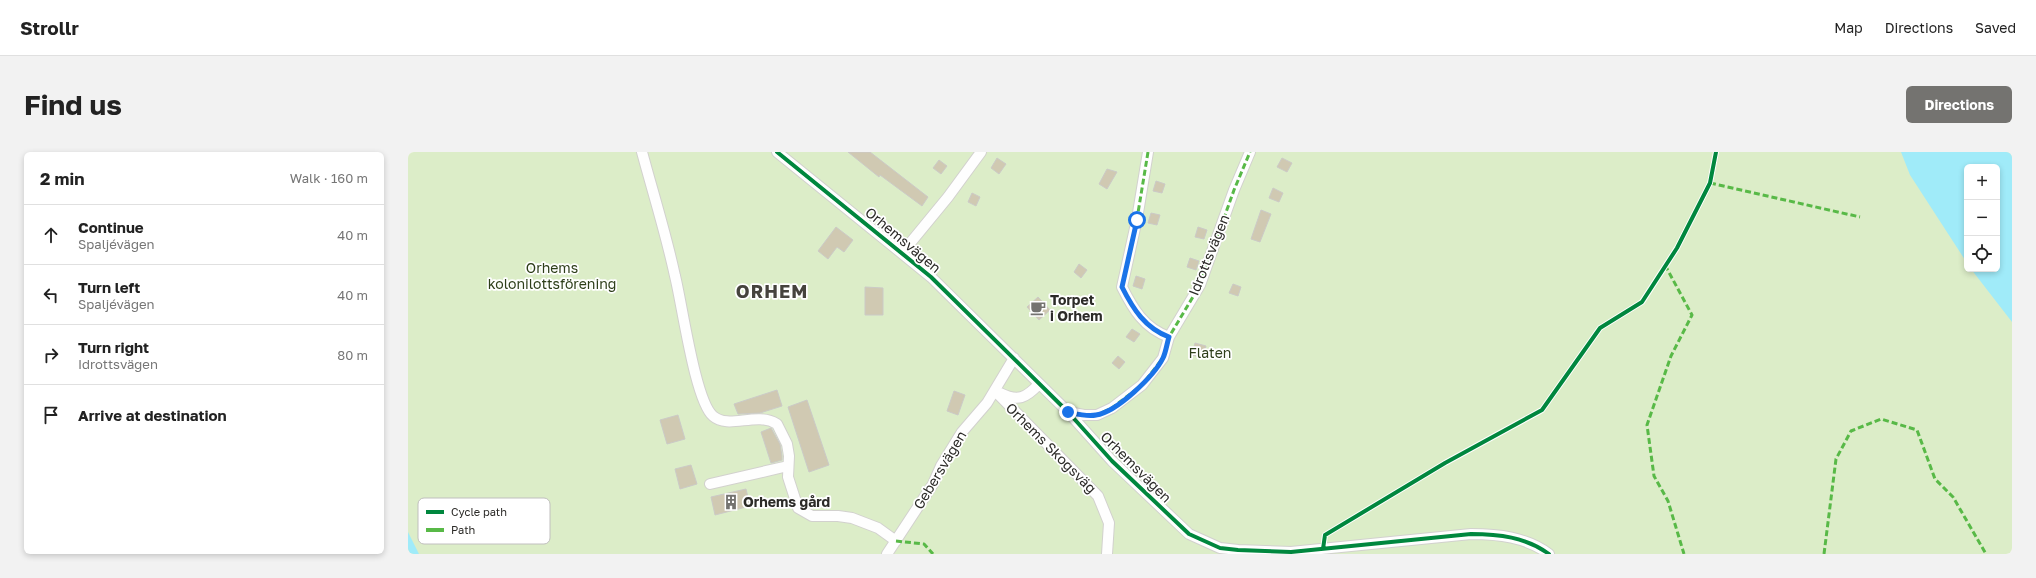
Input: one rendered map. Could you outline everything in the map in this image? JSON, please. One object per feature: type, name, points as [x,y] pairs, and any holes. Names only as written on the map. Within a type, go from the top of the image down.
[{"type":"street","points":[[642,152],[676,276],[691,356],[707,411],[714,418],[722,420],[741,422],[763,418],[777,424],[787,444],[789,485],[798,508],[807,514],[817,516],[852,518],[878,528],[896,541]]},
{"type":"street","name":"Orhemsvägen","points":[[777,152],[931,277],[1068,412],[1112,461],[1189,534],[1220,548],[1291,552],[1471,534],[1494,534],[1516,538],[1549,554]]},
{"type":"street","points":[[902,253],[948,197],[981,152]]},
{"type":"street","points":[[1148,152],[1137,220],[1122,287],[1134,311],[1158,333],[1169,337]]},
{"type":"street","name":"Idrottsvägen","points":[[1068,412],[1084,415],[1097,415],[1112,408],[1142,385],[1163,358],[1169,337],[1200,285],[1234,190],[1250,152]]},
{"type":"street","points":[[1014,358],[995,391],[1010,398],[1027,396],[1039,384]]},
{"type":"street","name":"Gebersvägen","points":[[887,554],[933,484],[941,466],[962,432],[995,391]]},
{"type":"street","name":"Orhems Skogsväg","points":[[995,391],[1098,496],[1109,523],[1107,554]]},
{"type":"street","points":[[710,484],[788,466]]},
{"type":"green space","name":"Flaten","points":[[408,152],[2012,152],[2012,554],[408,554]]},
{"type":"water","points":[[1901,152],[2012,152],[2012,322],[1973,272],[2000,272],[2000,164],[1964,164],[1964,258],[1910,175]]},
{"type":"water","points":[[408,532],[419,554],[408,554]]},
{"type":"building","points":[[848,152],[870,152],[928,197],[922,206],[880,175],[879,177]]},
{"type":"building","points":[[997,158],[1006,164],[999,174],[991,168]]},
{"type":"building","points":[[1282,158],[1292,163],[1287,172],[1277,167]]},
{"type":"building","points":[[939,160],[947,166],[941,174],[933,168]]},
{"type":"building","points":[[1107,169],[1117,172],[1107,189],[1099,184]]},
{"type":"building","points":[[1156,181],[1165,184],[1162,193],[1153,191]]},
{"type":"building","points":[[1273,188],[1283,193],[1279,202],[1269,198]]},
{"type":"building","points":[[972,193],[980,197],[976,206],[968,202]]},
{"type":"building","points":[[1261,210],[1271,214],[1260,242],[1251,239]]},
{"type":"building","points":[[1151,213],[1160,215],[1157,225],[1148,223]]},
{"type":"building","points":[[836,227],[853,240],[844,252],[837,247],[828,259],[818,251]]},
{"type":"building","points":[[1198,227],[1207,230],[1204,239],[1195,237]]},
{"type":"building","points":[[1190,258],[1199,261],[1196,270],[1187,267]]},
{"type":"building","points":[[1079,264],[1087,270],[1081,278],[1074,272]]},
{"type":"building","points":[[1136,276],[1145,279],[1142,289],[1133,286]]},
{"type":"building","points":[[1233,284],[1241,287],[1238,296],[1229,293]]},
{"type":"building","points":[[865,287],[883,288],[883,315],[865,315]]},
{"type":"building","name":"Torpet i Orhem","points":[[1038,297],[1050,310],[1039,320],[1027,307]]},
{"type":"building","points":[[1132,329],[1140,334],[1134,342],[1126,337]]},
{"type":"building","points":[[1195,343],[1206,346],[1203,358],[1192,355]]},
{"type":"building","points":[[1118,356],[1125,362],[1119,369],[1112,363]]},
{"type":"building","points":[[777,390],[782,406],[760,413],[738,414],[734,404]]},
{"type":"building","points":[[954,391],[965,395],[958,415],[947,411]]},
{"type":"building","points":[[807,400],[829,465],[809,472],[788,407]]},
{"type":"building","points":[[678,415],[685,439],[667,444],[660,420]]},
{"type":"building","points":[[771,428],[780,444],[782,460],[771,463],[761,432]]},
{"type":"building","points":[[691,465],[697,484],[680,489],[675,469]]},
{"type":"building","name":"Orhems gård","points":[[746,489],[750,506],[715,515],[711,497]]},
{"type":"marked path","points":[[1148,152],[1137,219],[1122,287],[1130,303],[1140,317],[1160,333],[1169,337]]},
{"type":"marked path","points":[[1068,412],[1084,415],[1097,415],[1112,408],[1142,385],[1163,358],[1169,337],[1200,285],[1234,190],[1250,152]]},
{"type":"marked path","points":[[1710,183],[1860,217]]},
{"type":"marked path","points":[[1665,265],[1692,315],[1671,356],[1647,425],[1654,476],[1668,501],[1684,554]]},
{"type":"marked path","points":[[1824,554],[1836,459],[1851,431],[1881,419],[1917,430],[1935,479],[1953,497],[1986,554]]},
{"type":"marked path","points":[[896,541],[924,544],[933,554]]},
{"type":"cycle path","points":[[777,152],[931,277],[1068,412],[1112,461],[1189,534],[1220,548],[1291,552],[1481,534],[1521,540],[1540,548],[1549,554]]},
{"type":"cycle path","points":[[1323,549],[1325,535],[1445,463],[1542,410],[1600,328],[1642,302],[1677,248],[1710,183],[1716,152]]},
{"type":"place","name":"Torpet i Orhem","points":[[1038,308]]},
{"type":"place","name":"Orhems gård","points":[[731,502]]},
{"type":"district","name":"ORHEM","points":[[772,292]]},
{"type":"route","points":[[1068,412],[1084,415],[1097,415],[1112,408],[1142,385],[1163,358],[1169,337],[1158,333],[1134,311],[1122,287],[1137,220]]},
{"type":"park label","name":"Orhems kolonilottsförening","points":[[552,276]]}]
